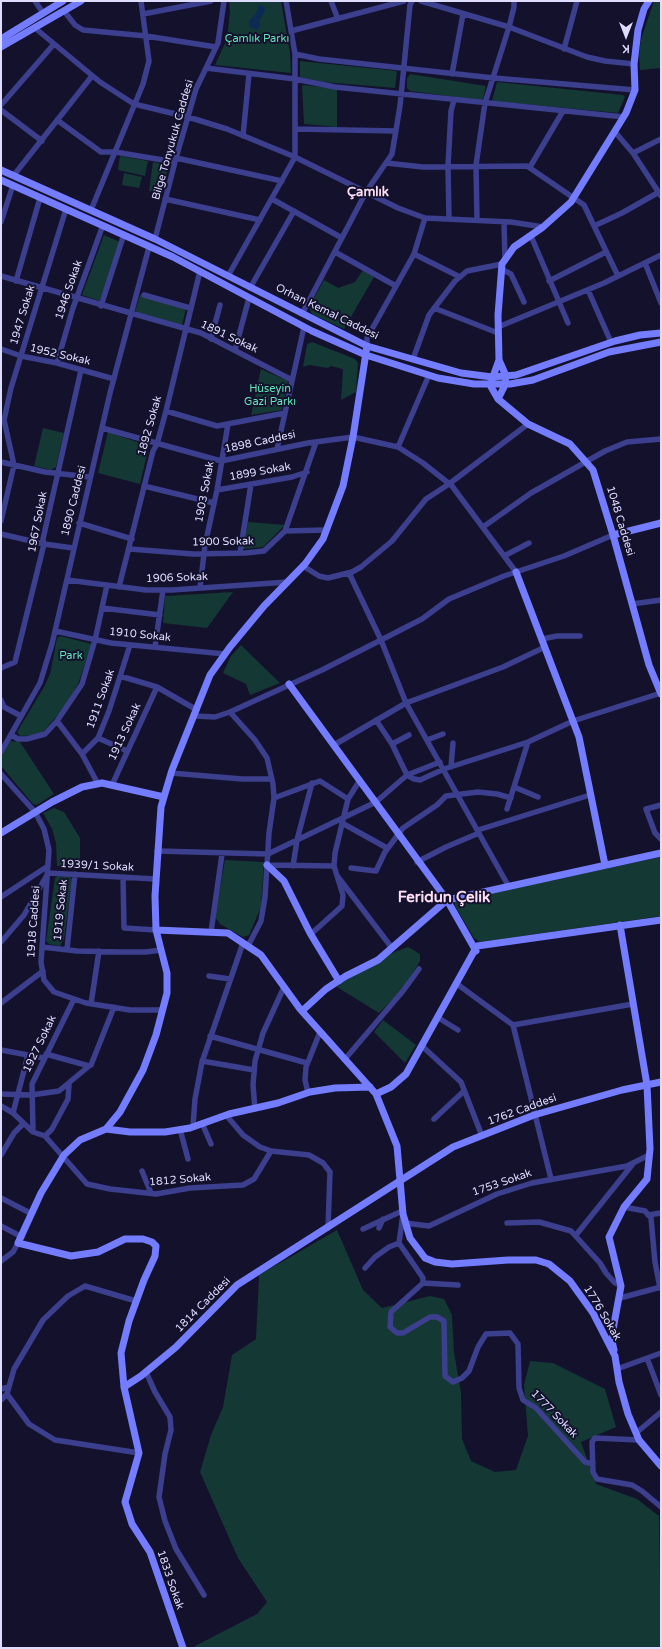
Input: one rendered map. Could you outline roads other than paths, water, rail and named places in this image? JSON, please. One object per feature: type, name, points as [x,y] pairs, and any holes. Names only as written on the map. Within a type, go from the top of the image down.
[{"type":"street","points":[[35,1],[43,13]]},
{"type":"street","points":[[1,39],[63,1]]},
{"type":"street","points":[[1,47],[81,1]]},
{"type":"street","points":[[92,210],[143,84],[149,61],[141,1]]},
{"type":"street","points":[[143,14],[211,1]]},
{"type":"street","name":"Bilge Tonyukuk Caddesi","points":[[155,239],[175,160],[196,89],[216,47],[224,1]]},
{"type":"street","points":[[228,276],[295,157],[295,54],[286,1]]},
{"type":"street","points":[[331,1],[338,19]]},
{"type":"street","points":[[291,31],[338,19],[383,4],[404,1]]},
{"type":"street","points":[[302,314],[366,192],[392,154],[404,68],[410,5],[412,1]]},
{"type":"street","points":[[421,1],[509,27],[564,49],[606,62],[634,64]]},
{"type":"street","points":[[477,220],[476,165],[485,103],[509,27],[514,1]]},
{"type":"street","points":[[564,49],[577,1]]},
{"type":"street","points":[[413,359],[429,315],[455,281],[467,271],[502,264],[514,247],[543,227],[574,197],[624,117],[635,90],[634,64],[638,30],[644,9],[649,1]]},
{"type":"street","points":[[64,11],[75,25],[83,30],[146,36],[216,47]]},
{"type":"street","points":[[452,74],[463,14]]},
{"type":"street","points":[[1,35],[29,21]]},
{"type":"street","points":[[35,28],[92,76],[134,104],[188,117],[243,136],[295,157],[366,192],[425,218],[504,222],[543,227]]},
{"type":"street","points":[[1,51],[21,36]]},
{"type":"street","points":[[1,105],[54,44]]},
{"type":"street","points":[[295,54],[452,74],[635,90]]},
{"type":"street","points":[[206,68],[335,87],[401,92],[454,100],[624,117]]},
{"type":"street","points":[[243,136],[250,74]]},
{"type":"street","points":[[14,175],[92,76]]},
{"type":"street","points":[[449,219],[448,166],[451,111],[454,100]]},
{"type":"street","points":[[1,110],[42,141]]},
{"type":"street","points":[[530,167],[563,111]]},
{"type":"street","points":[[57,120],[101,152],[115,152],[175,160],[282,180]]},
{"type":"street","points":[[295,129],[396,131]]},
{"type":"street","points":[[594,226],[660,194],[633,153],[615,132]]},
{"type":"street","points":[[633,153],[661,139]]},
{"type":"street","points":[[386,163],[423,167],[476,165],[530,167],[584,205],[618,276]]},
{"type":"street","name":"Orhan Kemal Caddesi","points":[[1,170],[155,239],[367,346],[491,381]]},
{"type":"street","name":"Orhan Kemal Caddesi","points":[[1,180],[124,234],[200,271],[304,327],[366,355],[429,375],[474,384],[491,381],[533,380],[609,352],[661,342]]},
{"type":"street","points":[[1,222],[13,185]]},
{"type":"street","points":[[16,281],[40,198]]},
{"type":"street","points":[[272,199],[342,238]]},
{"type":"street","points":[[166,200],[260,220]]},
{"type":"street","name":"1947 Sokak","points":[[1,521],[14,465],[4,420],[21,356],[66,209]]},
{"type":"street","points":[[250,288],[294,211]]},
{"type":"street","points":[[1,1261],[13,1252],[20,1240],[30,1213],[64,1155],[80,1140],[106,1129],[120,1112],[143,1070],[156,1035],[167,992],[167,973],[156,930],[156,879],[161,807],[171,773],[210,675],[264,606],[303,566],[323,539],[343,486],[354,437],[366,355],[367,338],[414,254],[425,218]]},
{"type":"street","points":[[498,399],[506,380],[499,360],[498,330],[504,222]]},
{"type":"street","name":"1946 Sokak","points":[[57,363],[76,299],[103,225]]},
{"type":"street","points":[[101,306],[124,234]]},
{"type":"street","points":[[531,236],[558,303],[568,323]]},
{"type":"street","points":[[149,247],[155,239]]},
{"type":"street","name":"1890 Caddesi","points":[[1,752],[40,683],[55,631],[73,548],[130,314],[149,247]]},
{"type":"street","points":[[335,252],[396,286]]},
{"type":"street","points":[[549,281],[606,252]]},
{"type":"street","points":[[414,254],[460,277]]},
{"type":"street","points":[[434,308],[498,330],[588,290],[661,255]]},
{"type":"street","points":[[645,263],[661,303]]},
{"type":"street","points":[[502,264],[511,274],[524,302]]},
{"type":"street","name":"1892 Sokak","points":[[119,587],[130,549],[153,451],[157,444],[166,411],[184,329],[200,271]]},
{"type":"street","name":"1891 Sokak","points":[[1,276],[76,299],[201,333],[292,380]]},
{"type":"street","points":[[588,290],[611,342]]},
{"type":"street","points":[[144,295],[190,308]]},
{"type":"street","points":[[235,350],[250,298]]},
{"type":"street","points":[[211,339],[220,305]]},
{"type":"street","points":[[277,449],[304,327]]},
{"type":"street","name":"Orhan Kemal Caddesi","points":[[506,380],[516,375],[611,342],[640,335],[661,333]]},
{"type":"street","name":"1952 Sokak","points":[[1,349],[21,356],[57,363],[114,379]]},
{"type":"street","points":[[491,381],[499,360]]},
{"type":"street","name":"1967 Sokak","points":[[1,668],[15,662],[44,544],[43,539],[81,370]]},
{"type":"street","points":[[398,447],[429,375]]},
{"type":"street","name":"1048 Caddesi","points":[[491,381],[498,399],[528,424],[570,444],[593,470],[649,664],[661,693]]},
{"type":"street","points":[[166,411],[217,426],[285,413]]},
{"type":"street","name":"1903 Sokak","points":[[200,588],[203,554],[217,490],[228,424]]},
{"type":"street","points":[[303,566],[319,576],[328,578],[349,573],[361,567],[392,541],[426,499],[450,484],[528,424]]},
{"type":"street","name":"1898 Caddesi","points":[[102,428],[221,461],[277,449],[354,437]]},
{"type":"street","points":[[354,437],[398,447],[423,463],[450,484],[516,572],[579,737],[605,865]]},
{"type":"street","points":[[483,527],[531,493],[605,451],[627,442],[661,439]]},
{"type":"street","name":"1900 Sokak","points":[[130,549],[203,554],[264,551],[285,531],[316,442]]},
{"type":"street","points":[[1,462],[59,473],[90,477]]},
{"type":"street","name":"1899 Sokak","points":[[217,490],[306,472]]},
{"type":"street","points":[[240,553],[251,484]]},
{"type":"street","points":[[144,486],[214,503]]},
{"type":"street","points":[[79,523],[132,539]]},
{"type":"street","points":[[120,676],[157,687],[196,713],[215,717],[230,712],[322,670],[422,619],[449,599],[516,572],[564,556],[613,535],[661,523]]},
{"type":"street","points":[[285,531],[326,530]]},
{"type":"street","points":[[1,534],[44,544],[73,548]]},
{"type":"street","points":[[504,556],[529,543]]},
{"type":"street","points":[[349,573],[381,640],[406,703],[509,887]]},
{"type":"street","name":"1906 Sokak","points":[[67,580],[119,587],[162,590],[288,582]]},
{"type":"street","points":[[11,735],[18,739],[39,738],[46,734],[58,721],[82,684],[95,640],[107,585]]},
{"type":"street","points":[[155,647],[162,590]]},
{"type":"street","points":[[632,604],[661,600]]},
{"type":"street","points":[[102,608],[160,615]]},
{"type":"street","name":"1910 Sokak","points":[[55,631],[95,640],[130,645],[225,654]]},
{"type":"street","points":[[542,639],[557,636],[580,636]]},
{"type":"street","name":"1911 Sokak","points":[[82,754],[98,738],[130,645]]},
{"type":"street","points":[[334,745],[406,703],[503,667],[544,646]]},
{"type":"street","points":[[289,684],[376,802],[417,862],[447,900],[476,951]]},
{"type":"street","name":"1913 Sokak","points":[[112,785],[157,687]]},
{"type":"street","points":[[376,720],[392,744],[407,775],[414,779],[420,780],[444,769],[528,742],[573,721],[661,693]]},
{"type":"street","points":[[1,700],[4,707],[21,716]]},
{"type":"street","points":[[193,1126],[195,1098],[202,1060],[230,979],[246,945],[261,921],[266,898],[267,865],[274,798],[272,779],[267,758],[255,740],[230,712]]},
{"type":"street","points":[[58,721],[82,754],[98,784]]},
{"type":"street","points":[[427,740],[443,734]]},
{"type":"street","points":[[392,744],[410,735]]},
{"type":"street","points":[[98,738],[127,751]]},
{"type":"street","points":[[506,809],[511,798],[528,742]]},
{"type":"street","points":[[451,767],[453,743]]},
{"type":"street","points":[[157,851],[222,854],[268,854],[343,820],[376,802],[407,775],[440,762]]},
{"type":"street","points":[[171,773],[235,779],[272,779]]},
{"type":"street","name":"1918 Caddesi","points":[[1,774],[35,812],[45,835],[49,850],[42,947],[44,980],[54,992],[91,1004],[130,1010],[163,1010]]},
{"type":"street","points":[[311,934],[342,906],[343,895],[334,866],[335,853],[348,799],[360,780]]},
{"type":"street","points":[[274,798],[320,781],[324,782],[348,799]]},
{"type":"street","points":[[293,866],[297,840],[312,783]]},
{"type":"street","points":[[1,833],[35,812],[82,787],[98,784],[112,785],[164,797]]},
{"type":"street","points":[[514,787],[538,797]]},
{"type":"street","points":[[350,868],[376,871],[387,848],[402,828],[438,805],[446,796],[457,793],[497,794],[511,798]]},
{"type":"street","points":[[417,862],[479,831],[590,795]]},
{"type":"street","points":[[661,805],[646,809],[655,833],[661,839]]},
{"type":"street","points":[[343,820],[387,848]]},
{"type":"street","points":[[302,1011],[326,989],[378,960],[447,900],[661,853]]},
{"type":"street","points":[[211,932],[222,854]]},
{"type":"street","points":[[267,865],[334,866]]},
{"type":"street","points":[[267,865],[284,881],[311,934],[339,981]]},
{"type":"street","points":[[1,897],[48,866]]},
{"type":"street","name":"1939/1 Sokak","points":[[1,942],[24,915],[48,873],[156,879]]},
{"type":"street","name":"1919 Sokak","points":[[66,949],[75,874]]},
{"type":"street","points":[[336,874],[392,948]]},
{"type":"street","points":[[123,877],[124,928],[228,933],[261,955],[302,1011],[376,1094],[397,1146],[402,1213],[399,1243],[423,1278],[423,1283],[458,1285]]},
{"type":"street","points":[[376,1094],[391,1087],[406,1074],[437,1017],[476,951],[477,946],[661,920]]},
{"type":"street","points":[[615,1356],[612,1341],[621,1286],[609,1237],[624,1207],[647,1180],[650,1155],[647,1085],[620,925]]},
{"type":"street","points":[[42,947],[99,951],[146,952],[161,950]]},
{"type":"street","points":[[91,1004],[99,951]]},
{"type":"street","points":[[344,1059],[403,991],[419,969]]},
{"type":"street","points":[[1,1003],[43,972]]},
{"type":"street","points":[[209,976],[230,979]]},
{"type":"street","points":[[457,984],[513,1025],[517,1036],[534,1115],[551,1179]]},
{"type":"street","points":[[255,1109],[252,1085],[254,1070],[263,1033],[284,987]]},
{"type":"street","name":"1927 Sokak","points":[[32,1132],[30,1095],[32,1084],[74,998]]},
{"type":"street","points":[[513,1025],[633,1004]]},
{"type":"street","points":[[1,1094],[30,1095],[59,1091],[69,1084],[92,1064],[114,1007]]},
{"type":"street","points":[[437,1017],[458,1030]]},
{"type":"street","points":[[308,1093],[305,1080],[307,1063],[320,1032]]},
{"type":"street","points":[[210,1036],[307,1063]]},
{"type":"street","points":[[422,1046],[461,1082],[482,1136]]},
{"type":"street","points":[[1,1050],[28,1055],[45,1056],[89,1066]]},
{"type":"street","points":[[13,1113],[28,1055]]},
{"type":"street","points":[[202,1060],[254,1070]]},
{"type":"street","name":"1762 Caddesi","points":[[399,1181],[453,1147],[534,1115],[583,1100],[661,1082]]},
{"type":"street","points":[[45,1136],[52,1129],[68,1100],[69,1084]]},
{"type":"street","points":[[106,1129],[130,1132],[165,1132],[202,1124],[226,1115],[255,1109],[308,1093],[335,1088],[370,1087]]},
{"type":"street","points":[[434,1119],[464,1090]]},
{"type":"street","points":[[1,1106],[13,1113],[32,1132],[45,1136],[64,1155]]},
{"type":"street","points":[[226,1115],[243,1135],[260,1147],[271,1151],[308,1156],[323,1162],[330,1172],[328,1228]]},
{"type":"street","points":[[1,1155],[23,1124]]},
{"type":"street","points":[[202,1124],[211,1144]]},
{"type":"street","points":[[180,1129],[188,1158]]},
{"type":"street","name":"1812 Sokak","points":[[64,1155],[87,1184],[110,1189],[150,1193],[190,1188],[243,1185],[254,1179],[271,1151]]},
{"type":"street","name":"1753 Sokak","points":[[405,1223],[429,1226],[497,1194],[551,1179],[627,1166],[650,1155]]},
{"type":"street","points":[[576,1235],[633,1163]]},
{"type":"street","points":[[142,1171],[150,1193]]},
{"type":"street","name":"1814 Caddesi","points":[[124,1387],[146,1372],[176,1347],[237,1285],[399,1181]]},
{"type":"street","points":[[1,1198],[30,1213]]},
{"type":"street","points":[[620,1298],[661,1288],[655,1262],[649,1217],[644,1211],[636,1208],[624,1207]]},
{"type":"street","points":[[402,1213],[405,1223]]},
{"type":"street","points":[[363,1229],[383,1219],[402,1213]]},
{"type":"street","points":[[649,1217],[661,1213]]},
{"type":"street","points":[[379,1228],[383,1219]]},
{"type":"street","points":[[507,1224],[539,1222],[572,1231],[600,1263],[614,1282],[621,1286]]},
{"type":"street","name":"1776 Sokak","points":[[405,1223],[410,1238],[417,1249],[425,1258],[435,1262],[452,1264],[501,1260],[536,1260],[549,1264],[570,1281],[593,1313],[615,1356],[628,1414],[639,1440],[661,1466]]},
{"type":"street","points":[[1,1226],[20,1240],[71,1256],[98,1252],[125,1239],[143,1239],[152,1242],[156,1246],[155,1256],[136,1301],[121,1352],[124,1387],[139,1453],[55,1440],[29,1424],[7,1394]]},
{"type":"street","points":[[365,1268],[374,1257],[389,1247],[399,1243]]},
{"type":"street","name":"1777 Sokak","points":[[423,1283],[391,1312],[390,1327],[397,1333],[403,1333],[430,1317],[437,1317],[444,1321],[445,1376],[453,1382],[462,1378],[469,1371],[478,1347],[486,1334],[510,1333],[518,1344],[518,1388],[524,1400],[536,1408],[585,1462],[593,1464],[592,1442],[595,1438],[639,1440]]},
{"type":"street","points":[[1,1400],[7,1394],[14,1369],[43,1320],[68,1296],[85,1286],[136,1301]]},
{"type":"street","points":[[617,1369],[661,1353]]},
{"type":"street","points":[[647,1358],[661,1395]]},
{"type":"street","points":[[146,1372],[155,1392],[170,1417],[171,1430],[165,1454],[159,1496],[165,1521],[176,1549],[204,1595]]},
{"type":"street","points":[[1,1389],[9,1387]]},
{"type":"street","points":[[636,1433],[661,1412]]},
{"type":"street","name":"1833 Sokak","points":[[139,1453],[125,1502],[132,1524],[150,1552],[183,1648]]},
{"type":"street","points":[[593,1464],[593,1472],[597,1479],[632,1485],[642,1490],[661,1507]]},
{"type":"water","points":[[259,5],[265,7],[265,12],[260,19],[260,27],[256,30],[250,27],[249,21],[256,13]]},
{"type":"district","name":"Çamlık","points":[[368,193]]},
{"type":"district","name":"Feridun Çelik","points":[[444,898]]},
{"type":"park label","name":"Çamlık Parkı","points":[[257,39]]},
{"type":"park label","name":"Hüseyin Gazi Parkı","points":[[270,395]]},
{"type":"park label","name":"Park","points":[[71,656]]}]
